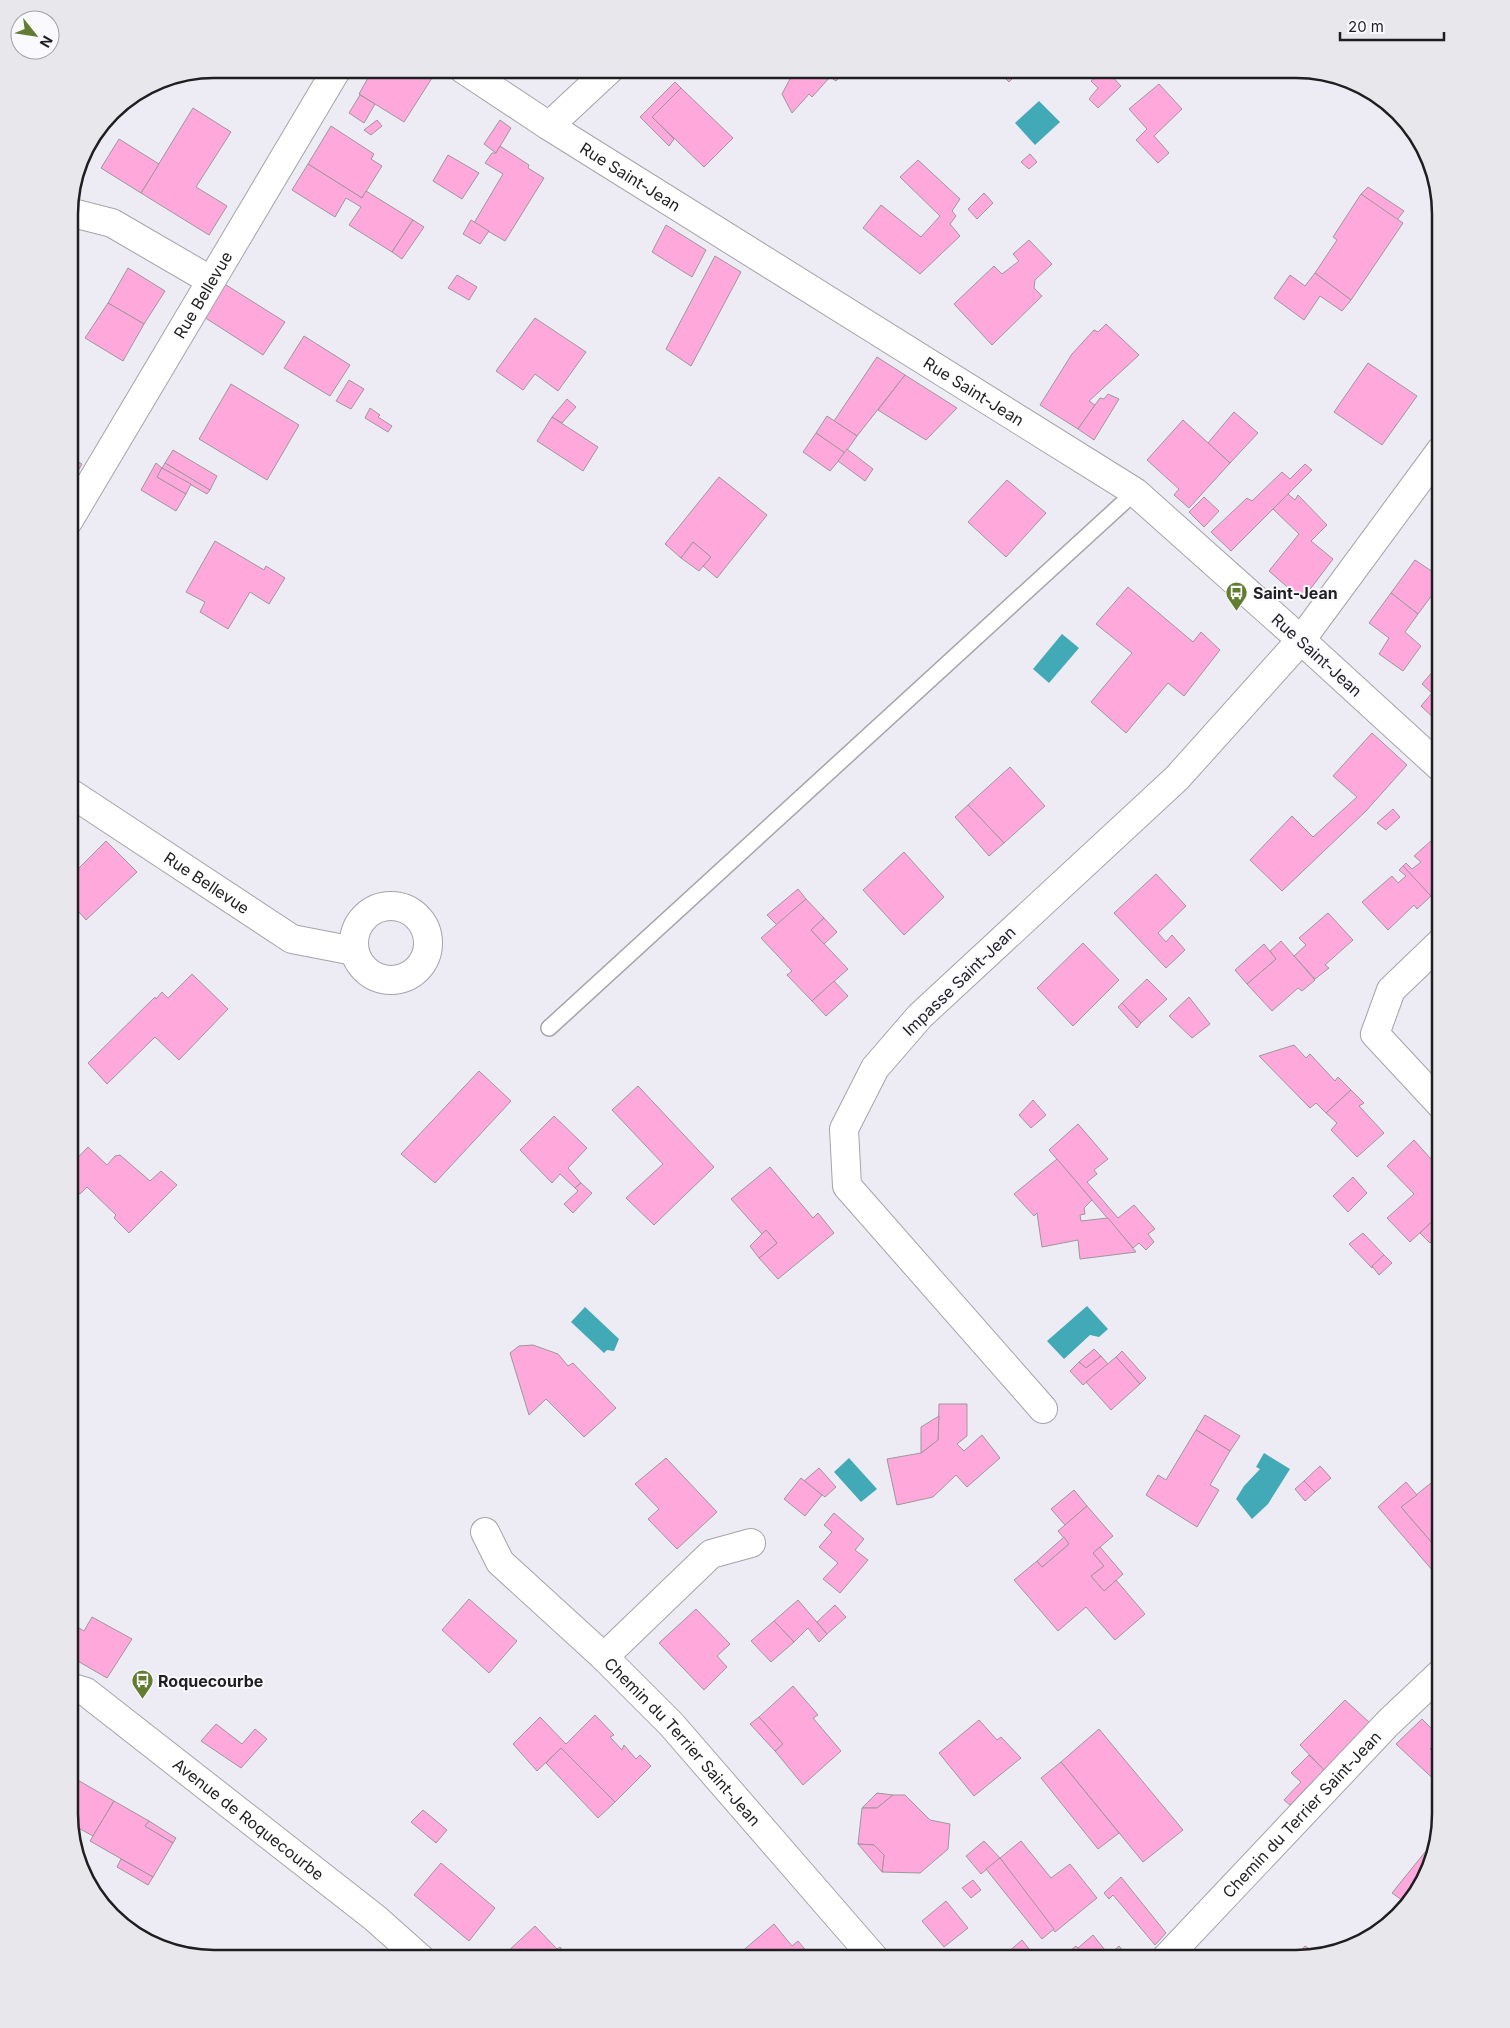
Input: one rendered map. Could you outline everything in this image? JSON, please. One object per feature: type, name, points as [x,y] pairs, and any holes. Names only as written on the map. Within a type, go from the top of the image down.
[{"type":"street","name":"Rue Bellevue","points":[[78,505],[331,78]]},
{"type":"street","name":"Rue Saint-Jean","points":[[477,78],[550,126],[1135,492],[1432,760]]},
{"type":"street","points":[[550,126],[601,78]]},
{"type":"street","points":[[78,214],[112,223],[210,280]]},
{"type":"street","name":"Impasse Saint-Jean","points":[[1043,1409],[847,1186],[844,1129],[875,1068],[920,1016],[1177,778],[1301,640],[1432,462]]},
{"type":"street","name":"Rue Bellevue","points":[[78,798],[292,939],[354,951]]},
{"type":"street","points":[[1432,951],[1391,990],[1375,1034],[1432,1095]]},
{"type":"street","name":"Chemin du Terrier Saint-Jean","points":[[485,1532],[500,1562],[604,1657],[671,1724],[867,1950]]},
{"type":"street","points":[[604,1657],[711,1554],[751,1543]]},
{"type":"street","name":"Chemin du Terrier Saint-Jean","points":[[1174,1950],[1388,1723],[1432,1681]]},
{"type":"street","name":"Avenue de Roquecourbe","points":[[78,1690],[86,1692],[375,1918],[411,1950]]},
{"type":"lane","points":[[550,1028],[1135,492]]},
{"type":"water","points":[[1039,101],[1060,122],[1035,145],[1015,123]]},
{"type":"water","points":[[1062,634],[1079,648],[1049,683],[1033,669]]},
{"type":"water","points":[[1087,1306],[1108,1329],[1099,1337],[1090,1335],[1064,1359],[1047,1341]]},
{"type":"water","points":[[585,1307],[619,1339],[614,1351],[607,1350],[604,1353],[571,1322]]},
{"type":"water","points":[[1264,1453],[1290,1469],[1268,1504],[1252,1519],[1236,1499],[1244,1486],[1260,1469],[1256,1467]]},
{"type":"water","points":[[849,1458],[877,1489],[861,1502],[834,1472]]},
{"type":"building","points":[[368,78],[432,78],[404,122],[359,94]]},
{"type":"building","points":[[790,78],[829,78],[812,97],[809,94],[792,113],[782,94]]},
{"type":"building","points":[[1005,78],[1013,78],[1009,82]]},
{"type":"building","points":[[1094,78],[1113,78],[1121,86],[1098,108],[1089,99],[1098,88],[1091,81]]},
{"type":"building","points":[[675,82],[681,88],[652,117],[674,139],[669,146],[640,117]]},
{"type":"building","points":[[1159,84],[1182,109],[1154,136],[1169,153],[1158,163],[1136,140],[1147,129],[1129,109]]},
{"type":"building","points":[[681,88],[733,138],[704,167],[652,117]]},
{"type":"building","points":[[360,95],[375,104],[364,123],[349,113]]},
{"type":"building","points":[[193,108],[231,132],[196,187],[227,206],[209,235],[141,193]]},
{"type":"building","points":[[377,120],[382,126],[371,135],[364,130]]},
{"type":"building","points":[[500,120],[511,128],[496,153],[484,144]]},
{"type":"building","points":[[331,126],[374,154],[371,159],[382,166],[362,198],[308,164]]},
{"type":"building","points":[[119,139],[159,164],[141,193],[101,168]]},
{"type":"building","points":[[500,146],[529,165],[528,168],[544,178],[505,241],[474,223],[503,174],[485,163],[492,153],[496,153]]},
{"type":"building","points":[[1030,154],[1037,162],[1029,169],[1021,162]]},
{"type":"building","points":[[448,155],[479,173],[462,199],[433,181]]},
{"type":"building","points":[[918,160],[960,199],[952,211],[956,216],[950,224],[960,236],[920,274],[863,228],[881,205],[921,237],[940,216],[900,177]]},
{"type":"building","points":[[308,164],[362,198],[366,191],[413,220],[392,252],[349,225],[361,207],[346,198],[335,217],[292,190]]},
{"type":"building","points":[[1368,187],[1404,211],[1397,220],[1361,194]]},
{"type":"building","points":[[984,193],[993,203],[977,219],[968,209]]},
{"type":"building","points":[[1361,194],[1403,223],[1351,300],[1315,273],[1337,240],[1333,237]]},
{"type":"building","points":[[413,220],[424,227],[402,259],[392,252]]},
{"type":"building","points":[[471,220],[489,231],[480,244],[463,234]]},
{"type":"building","points":[[666,225],[706,250],[692,277],[652,252]]},
{"type":"building","points":[[1029,240],[1052,264],[1035,280],[1034,288],[1042,296],[992,345],[954,304],[994,266],[1002,274],[1019,261],[1013,254]]},
{"type":"building","points":[[715,256],[741,272],[691,366],[666,349]]},
{"type":"building","points":[[128,268],[165,291],[144,324],[108,303]]},
{"type":"building","points":[[1315,273],[1351,300],[1342,311],[1320,296],[1304,320],[1274,298],[1290,275],[1305,286]]},
{"type":"building","points":[[457,275],[477,287],[469,300],[448,288]]},
{"type":"building","points":[[223,283],[285,322],[263,355],[204,317]]},
{"type":"building","points":[[108,303],[144,324],[123,361],[85,338]]},
{"type":"building","points":[[535,318],[586,352],[558,391],[535,374],[523,390],[496,371]]},
{"type":"building","points":[[1106,324],[1139,355],[1089,401],[1095,405],[1078,429],[1040,405],[1072,354],[1094,330],[1098,332]]},
{"type":"building","points":[[304,336],[350,365],[330,396],[284,368]]},
{"type":"building","points":[[877,357],[905,375],[857,436],[834,421]]},
{"type":"building","points":[[1368,363],[1417,396],[1382,445],[1334,412]]},
{"type":"building","points":[[905,375],[957,408],[926,440],[878,410]]},
{"type":"building","points":[[349,380],[364,389],[351,409],[336,401]]},
{"type":"building","points":[[231,384],[299,425],[267,480],[199,439]]},
{"type":"building","points":[[1108,394],[1119,399],[1094,440],[1078,429],[1100,398],[1104,399]]},
{"type":"building","points":[[567,399],[576,407],[562,423],[552,417]]},
{"type":"building","points":[[370,408],[380,415],[378,417],[392,426],[388,432],[365,418]]},
{"type":"building","points":[[1234,412],[1258,433],[1230,463],[1208,443]]},
{"type":"building","points":[[827,416],[857,436],[845,453],[816,433]]},
{"type":"building","points":[[552,417],[598,447],[583,471],[537,441]]},
{"type":"building","points":[[1183,420],[1230,463],[1189,508],[1174,495],[1179,489],[1147,460]]},
{"type":"building","points":[[816,433],[845,453],[830,471],[803,452]]},
{"type":"building","points":[[847,449],[873,469],[865,481],[838,461]]},
{"type":"building","points":[[173,450],[217,476],[210,490],[165,463]]},
{"type":"building","points":[[78,462],[82,464],[78,471]]},
{"type":"building","points":[[156,463],[162,468],[157,477],[186,494],[176,511],[141,490]]},
{"type":"building","points":[[165,463],[210,490],[207,494],[162,468]]},
{"type":"building","points":[[1305,464],[1312,470],[1231,551],[1211,532],[1247,498],[1252,501],[1282,472],[1290,479]]},
{"type":"building","points":[[162,468],[191,484],[186,494],[157,477]]},
{"type":"building","points":[[719,477],[767,515],[717,578],[703,566],[711,557],[693,542],[681,558],[665,544]]},
{"type":"building","points":[[1007,480],[1046,513],[1006,557],[968,522]]},
{"type":"building","points":[[1288,494],[1295,500],[1298,495],[1327,525],[1311,541],[1333,559],[1302,600],[1269,571],[1299,534],[1273,509]]},
{"type":"building","points":[[1204,497],[1219,511],[1204,527],[1189,512]]},
{"type":"building","points":[[215,541],[264,570],[266,566],[285,578],[269,604],[250,592],[228,629],[200,612],[205,602],[186,592]]},
{"type":"building","points":[[693,542],[711,557],[699,571],[681,558]]},
{"type":"building","points":[[1415,560],[1432,571],[1432,595],[1418,614],[1391,593]]},
{"type":"building","points":[[1128,587],[1193,642],[1201,632],[1220,650],[1184,696],[1168,683],[1126,733],[1091,702],[1132,653],[1096,624]]},
{"type":"building","points":[[1391,593],[1418,614],[1405,632],[1421,646],[1403,671],[1379,654],[1389,638],[1369,623]]},
{"type":"building","points":[[1432,672],[1432,693],[1422,684]]},
{"type":"building","points":[[1432,693],[1432,716],[1421,706]]},
{"type":"building","points":[[1372,733],[1407,765],[1366,811],[1282,891],[1250,860],[1292,816],[1313,837],[1357,797],[1333,776]]},
{"type":"building","points":[[1010,767],[1045,806],[1004,843],[968,805]]},
{"type":"building","points":[[968,805],[1004,843],[989,856],[955,817]]},
{"type":"building","points":[[1393,809],[1400,817],[1386,830],[1377,823]]},
{"type":"building","points":[[1432,840],[1431,897],[1403,866],[1406,863],[1412,869],[1421,862],[1414,856]]},
{"type":"building","points":[[106,841],[137,872],[86,920],[78,911],[78,869]]},
{"type":"building","points":[[904,852],[944,897],[904,935],[863,890]]},
{"type":"building","points":[[1403,866],[1431,896],[1417,909],[1414,905],[1388,930],[1362,902],[1392,876],[1398,883],[1406,876],[1399,870]]},
{"type":"building","points":[[1156,874],[1186,906],[1158,933],[1166,942],[1172,935],[1185,950],[1166,968],[1114,913]]},
{"type":"building","points":[[798,889],[806,899],[777,925],[767,915]]},
{"type":"building","points":[[806,899],[824,918],[811,930],[848,969],[812,1001],[787,975],[792,971],[761,938]]},
{"type":"building","points":[[1328,913],[1353,940],[1325,965],[1329,968],[1315,979],[1294,956],[1306,945],[1299,938]]},
{"type":"building","points":[[824,918],[837,932],[824,944],[811,930]]},
{"type":"building","points":[[1281,941],[1315,980],[1302,991],[1298,988],[1272,1011],[1247,984],[1276,959],[1270,951]]},
{"type":"building","points":[[1083,943],[1119,980],[1073,1026],[1037,988]]},
{"type":"building","points":[[1264,944],[1276,959],[1247,984],[1235,970]]},
{"type":"building","points":[[192,974],[228,1009],[179,1060],[155,1037],[107,1084],[88,1063],[155,997],[156,999],[162,992],[168,998]]},
{"type":"building","points":[[1147,979],[1167,999],[1141,1023],[1122,1003]]},
{"type":"building","points":[[834,981],[848,996],[826,1016],[812,1001]]},
{"type":"building","points":[[1189,997],[1210,1024],[1192,1038],[1169,1016]]},
{"type":"building","points":[[1122,1003],[1141,1023],[1137,1028],[1118,1007]]},
{"type":"building","points":[[1294,1045],[1306,1058],[1310,1054],[1335,1081],[1338,1077],[1351,1090],[1326,1113],[1316,1103],[1310,1108],[1259,1056]]},
{"type":"building","points":[[479,1071],[511,1101],[435,1183],[401,1154]]},
{"type":"building","points":[[638,1086],[714,1167],[654,1225],[626,1198],[663,1164],[612,1110]]},
{"type":"building","points":[[1351,1090],[1364,1103],[1359,1106],[1384,1133],[1357,1157],[1331,1130],[1337,1123],[1326,1113]]},
{"type":"building","points":[[1033,1100],[1046,1115],[1031,1128],[1019,1115]]},
{"type":"building","points":[[554,1116],[587,1148],[568,1168],[581,1183],[575,1188],[560,1174],[552,1183],[520,1150]]},
{"type":"building","points":[[1078,1124],[1108,1159],[1094,1170],[1097,1174],[1087,1182],[1118,1218],[1134,1205],[1155,1229],[1148,1234],[1154,1242],[1146,1250],[1139,1243],[1133,1248],[1049,1150]]},
{"type":"building","points":[[1414,1140],[1432,1160],[1432,1221],[1410,1242],[1387,1218],[1414,1194],[1387,1166]]},
{"type":"building","points":[[88,1147],[107,1165],[115,1156],[120,1155],[150,1181],[161,1171],[177,1185],[129,1233],[114,1218],[116,1215],[87,1187],[80,1194],[78,1192],[78,1158]]},
{"type":"building","points":[[1057,1159],[1092,1200],[1084,1208],[1085,1214],[1080,1215],[1081,1221],[1108,1218],[1136,1252],[1080,1259],[1078,1240],[1042,1247],[1037,1213],[1034,1216],[1014,1194]]},
{"type":"building","points":[[770,1167],[813,1218],[818,1213],[834,1233],[778,1279],[759,1258],[777,1243],[766,1230],[762,1234],[731,1199]]},
{"type":"building","points":[[1353,1177],[1367,1193],[1348,1212],[1333,1196]]},
{"type":"building","points":[[581,1183],[592,1193],[573,1213],[564,1204],[578,1191],[575,1188]]},
{"type":"building","points":[[1432,1222],[1432,1241],[1430,1243],[1420,1233]]},
{"type":"building","points":[[766,1230],[777,1243],[759,1258],[750,1246]]},
{"type":"building","points":[[1363,1233],[1384,1255],[1372,1268],[1349,1244]]},
{"type":"building","points":[[1384,1255],[1392,1263],[1379,1275],[1372,1266]]},
{"type":"building","points":[[533,1345],[558,1354],[568,1366],[573,1363],[616,1408],[584,1437],[546,1399],[529,1415],[510,1353],[519,1346]]},
{"type":"building","points":[[1094,1349],[1101,1356],[1086,1368],[1079,1362]]},
{"type":"building","points":[[1122,1351],[1146,1378],[1140,1384],[1116,1357]]},
{"type":"building","points":[[1101,1356],[1108,1364],[1083,1385],[1070,1371],[1079,1362],[1086,1368]]},
{"type":"building","points":[[1116,1357],[1140,1384],[1111,1410],[1086,1382]]},
{"type":"building","points":[[939,1404],[967,1404],[967,1436],[957,1444],[964,1451],[982,1435],[1000,1458],[967,1487],[956,1475],[933,1497],[897,1505],[887,1459],[921,1453],[938,1440]]},
{"type":"building","points":[[1205,1415],[1240,1436],[1230,1451],[1196,1430]]},
{"type":"building","points":[[939,1416],[938,1440],[921,1453],[921,1427]]},
{"type":"building","points":[[1196,1430],[1230,1451],[1210,1485],[1219,1490],[1197,1527],[1146,1495],[1158,1475],[1166,1480]]},
{"type":"building","points":[[666,1458],[717,1512],[677,1549],[648,1519],[659,1509],[635,1484]]},
{"type":"building","points":[[1320,1466],[1331,1478],[1315,1492],[1304,1481]]},
{"type":"building","points":[[819,1468],[836,1487],[825,1497],[804,1481]]},
{"type":"building","points":[[801,1478],[822,1495],[805,1516],[784,1499]]},
{"type":"building","points":[[1304,1481],[1315,1492],[1305,1501],[1295,1489]]},
{"type":"building","points":[[1406,1482],[1417,1495],[1401,1507],[1432,1543],[1432,1570],[1378,1507]]},
{"type":"building","points":[[1432,1482],[1432,1543],[1401,1507]]},
{"type":"building","points":[[1074,1490],[1087,1506],[1065,1525],[1051,1509]]},
{"type":"building","points":[[1087,1506],[1113,1536],[1093,1553],[1104,1566],[1091,1576],[1104,1591],[1116,1580],[1145,1614],[1115,1640],[1086,1607],[1058,1631],[1014,1580],[1037,1561],[1042,1567],[1069,1544],[1058,1531]]},
{"type":"building","points":[[834,1513],[864,1539],[855,1550],[868,1560],[840,1593],[823,1579],[838,1563],[819,1547],[832,1532],[824,1525]]},
{"type":"building","points":[[1064,1537],[1069,1544],[1042,1567],[1037,1561]]},
{"type":"building","points":[[1100,1547],[1123,1574],[1104,1591],[1091,1576],[1104,1566],[1093,1553]]},
{"type":"building","points":[[469,1599],[517,1641],[489,1673],[442,1630]]},
{"type":"building","points":[[798,1600],[827,1634],[819,1642],[808,1628],[794,1642],[774,1621]]},
{"type":"building","points":[[835,1605],[846,1617],[827,1634],[817,1622]]},
{"type":"building","points":[[696,1609],[730,1644],[717,1656],[727,1667],[704,1690],[659,1643]]},
{"type":"building","points":[[92,1617],[132,1639],[107,1678],[78,1661],[78,1627],[84,1631]]},
{"type":"building","points":[[774,1621],[794,1642],[771,1662],[751,1641]]},
{"type":"building","points":[[793,1686],[818,1715],[813,1718],[841,1751],[803,1785],[775,1751],[783,1744],[759,1717]]},
{"type":"building","points":[[1345,1700],[1370,1723],[1324,1770],[1300,1745]]},
{"type":"building","points":[[595,1715],[614,1735],[610,1737],[622,1750],[624,1745],[636,1759],[640,1755],[651,1766],[615,1802],[561,1748],[537,1771],[513,1744],[540,1717],[566,1744]]},
{"type":"building","points":[[759,1717],[783,1744],[775,1751],[750,1724]]},
{"type":"building","points":[[1422,1719],[1432,1729],[1432,1747],[1430,1749],[1432,1751],[1432,1778],[1396,1744]]},
{"type":"building","points":[[979,1720],[997,1740],[1001,1737],[1021,1758],[974,1796],[939,1753]]},
{"type":"building","points":[[216,1724],[242,1744],[255,1729],[267,1739],[241,1768],[201,1741]]},
{"type":"building","points":[[1099,1729],[1183,1830],[1143,1862],[1061,1762]]},
{"type":"building","points":[[561,1748],[615,1802],[598,1818],[546,1763]]},
{"type":"building","points":[[1309,1755],[1324,1770],[1290,1805],[1284,1800],[1301,1782],[1291,1773]]},
{"type":"building","points":[[1061,1762],[1119,1833],[1098,1849],[1041,1778]]},
{"type":"building","points":[[78,1780],[114,1801],[93,1836],[79,1828]]},
{"type":"building","points":[[877,1793],[893,1795],[877,1808],[862,1808]]},
{"type":"building","points":[[893,1795],[905,1795],[930,1820],[950,1824],[948,1849],[920,1873],[882,1872],[884,1855],[874,1845],[858,1844],[862,1808],[877,1808]]},
{"type":"building","points":[[114,1801],[149,1821],[145,1826],[173,1843],[153,1877],[90,1841]]},
{"type":"building","points":[[423,1810],[447,1830],[436,1843],[411,1822]]},
{"type":"building","points":[[149,1821],[176,1838],[173,1843],[145,1826]]},
{"type":"building","points":[[984,1841],[1000,1858],[981,1874],[966,1856]]},
{"type":"building","points":[[1021,1841],[1051,1878],[1070,1864],[1097,1898],[1055,1932],[1000,1858]]},
{"type":"building","points":[[858,1844],[874,1845],[884,1855],[882,1872]]},
{"type":"building","points":[[1428,1848],[1419,1875],[1402,1900],[1392,1893]]},
{"type":"building","points":[[1000,1858],[1054,1929],[1042,1939],[986,1869]]},
{"type":"building","points":[[121,1859],[153,1877],[148,1885],[117,1867]]},
{"type":"building","points":[[441,1863],[495,1908],[469,1941],[414,1895]]},
{"type":"building","points":[[1121,1877],[1166,1933],[1155,1945],[1113,1895],[1109,1899],[1104,1893]]},
{"type":"building","points":[[973,1880],[981,1890],[971,1898],[962,1888]]},
{"type":"building","points":[[946,1901],[968,1928],[944,1947],[922,1921]]},
{"type":"building","points":[[774,1924],[792,1946],[798,1941],[806,1950],[744,1950]]},
{"type":"building","points":[[535,1926],[557,1949],[560,1947],[562,1950],[509,1950]]},
{"type":"building","points":[[1093,1935],[1105,1950],[1080,1950],[1078,1948]]},
{"type":"building","points":[[1022,1940],[1030,1950],[1010,1950]]},
{"type":"building","points":[[1076,1946],[1079,1950],[1071,1950]]},
{"type":"building","points":[[1119,1946],[1122,1950],[1115,1950]]},
{"type":"place","name":"Saint-Jean","points":[[1237,612]]},
{"type":"place","name":"Roquecourbe","points":[[142,1700]]}]
